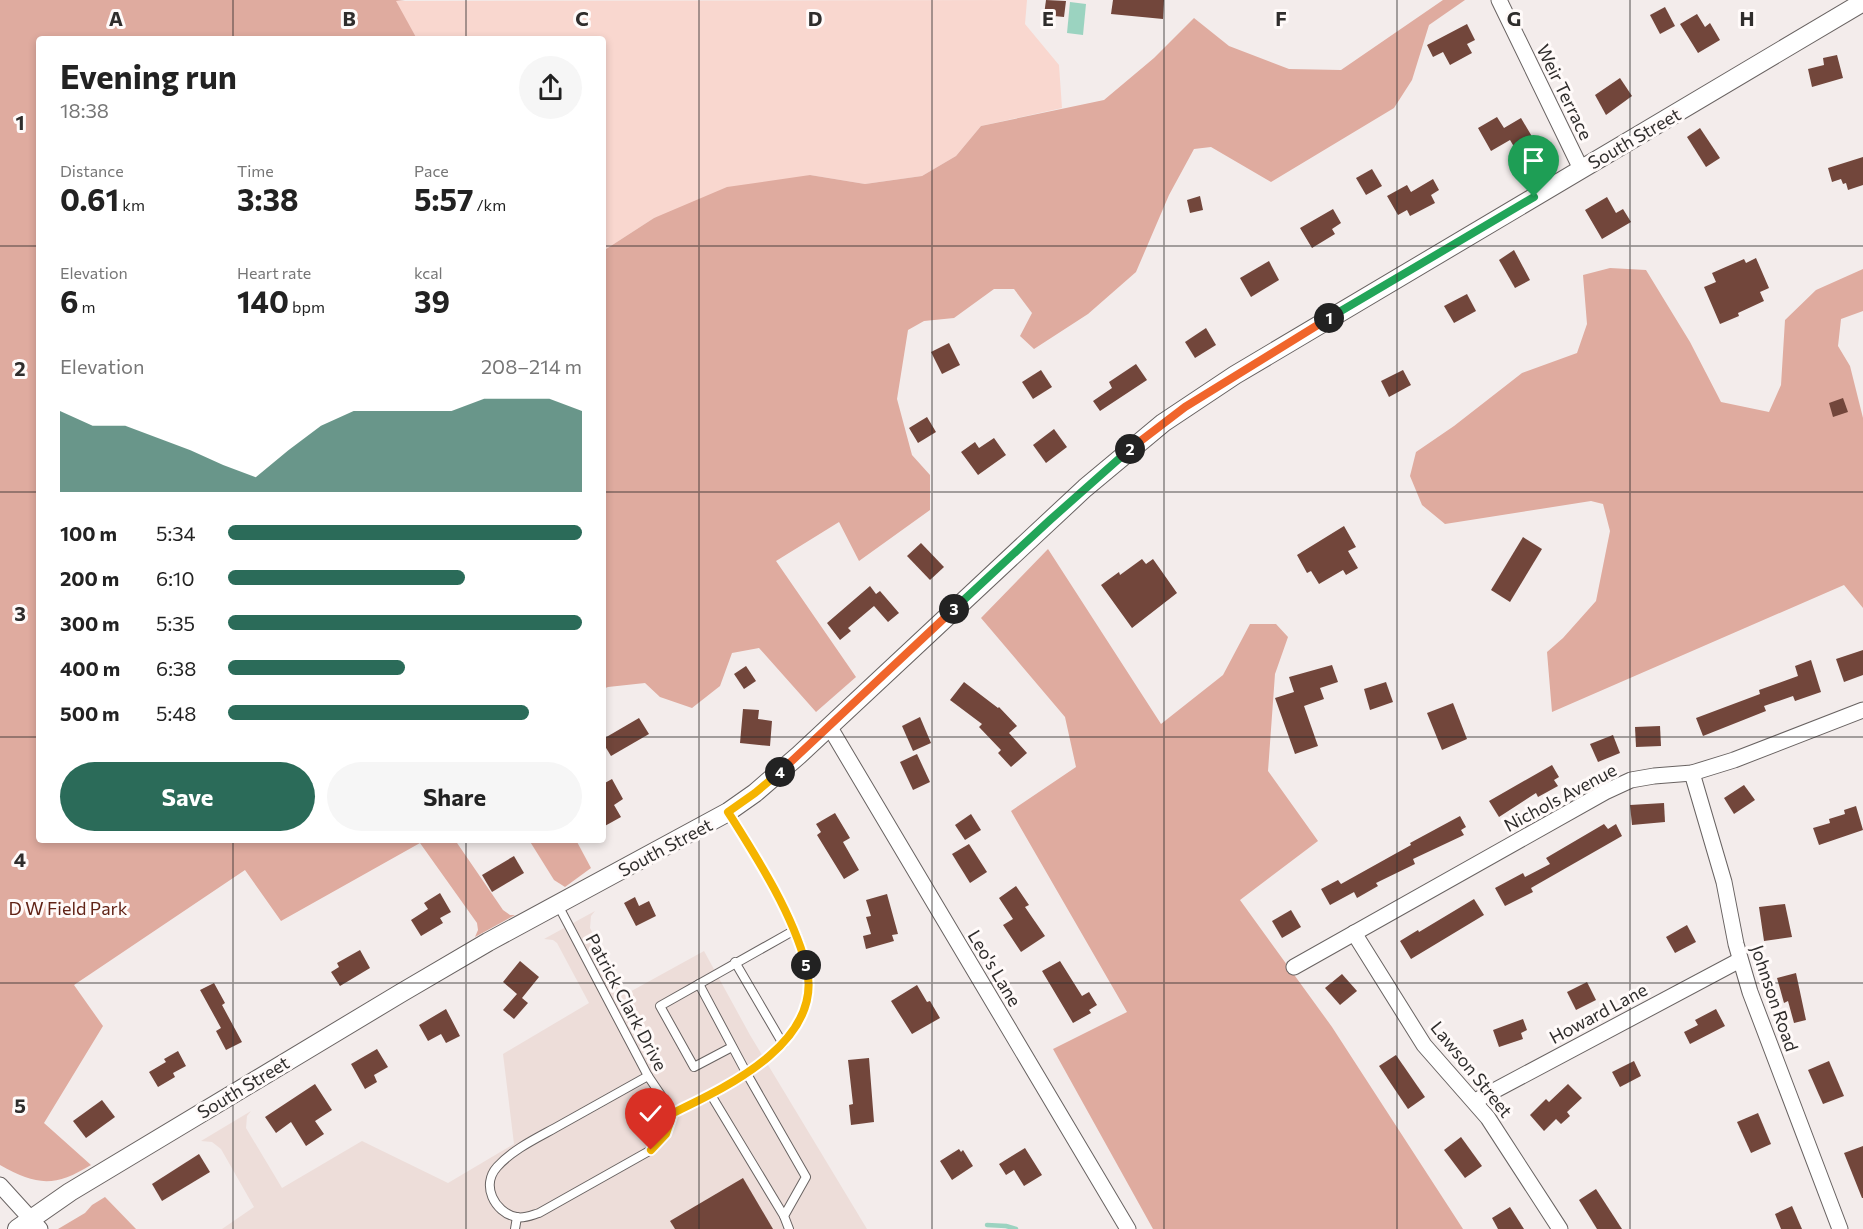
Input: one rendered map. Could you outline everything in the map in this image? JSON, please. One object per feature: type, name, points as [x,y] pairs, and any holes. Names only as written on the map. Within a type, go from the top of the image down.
[{"type":"street","name":"Weir Terrace","points":[[1499,0],[1581,169]]},
{"type":"street","name":"South Street","points":[[30,1226],[70,1192],[288,1060],[478,948],[728,812],[762,787],[1077,495],[1185,407],[1262,358],[1863,2]]},
{"type":"street","name":"Nichols Avenue","points":[[1294,967],[1605,792],[1631,780],[1692,773],[1734,760],[1863,710]]},
{"type":"street","name":"Leo's Lane","points":[[829,726],[1128,1229]]},
{"type":"street","name":"Johnson Road","points":[[1692,773],[1724,882],[1740,960],[1750,992],[1840,1229]]},
{"type":"street","name":"Lawson Street","points":[[1354,933],[1424,1045],[1475,1101],[1518,1162],[1560,1229]]},
{"type":"street","name":"Howard Lane","points":[[1475,1101],[1740,960]]},
{"type":"street","points":[[0,1185],[30,1226]]},
{"type":"lane","points":[[648,1076],[521,1148],[497,1167],[490,1182],[491,1198],[506,1212],[517,1217],[539,1213],[651,1150],[666,1134],[673,1113],[747,1074],[783,1044],[794,1029],[804,1011],[808,985],[808,971],[802,951],[753,852],[728,812]]},
{"type":"lane","name":"Patrick Clark Drive","points":[[558,904],[648,1076],[673,1113]]},
{"type":"lane","points":[[732,1047],[694,1067],[660,1006],[793,931]]},
{"type":"lane","points":[[735,962],[783,1044]]},
{"type":"lane","points":[[699,984],[806,1177],[784,1216]]},
{"type":"lane","points":[[711,1095],[784,1216],[789,1229]]},
{"type":"lane","points":[[515,1229],[517,1217]]},
{"type":"shaded area","points":[[1027,0],[1025,24],[1059,65],[1062,108],[981,126],[956,156],[922,176],[865,184],[810,175],[654,218],[606,249],[606,36],[415,36],[395,1]]},
{"type":"shaded area","points":[[1070,2],[1086,4],[1083,35],[1067,33]]},
{"type":"shaded area","points":[[595,911],[591,916],[590,928],[626,994],[704,951],[750,1035],[867,1229],[222,1229],[254,1207],[221,1149],[212,1142],[201,1141],[251,1111],[247,1116],[246,1128],[282,1188],[362,1141],[448,1183],[514,1144],[503,1054],[589,1003],[557,943],[544,939]]},
{"type":"green space","name":"D W Field Park","points":[[0,0],[405,0],[396,1],[415,36],[36,36],[36,843],[420,843],[281,921],[245,870],[74,985],[103,1026],[44,1123],[91,1165],[67,1177],[46,1181],[25,1177],[0,1165]]},
{"type":"green space","points":[[1443,0],[1465,0],[1429,25],[1412,80],[1394,108],[1271,182],[1211,147],[1194,149],[1169,195],[1136,272],[1088,314],[1034,349],[1020,336],[1032,313],[1014,289],[994,289],[954,318],[924,321],[908,330],[897,399],[912,455],[930,475],[930,510],[859,561],[839,522],[776,561],[856,677],[816,712],[759,648],[732,653],[720,686],[692,708],[660,697],[645,683],[606,688],[606,249],[654,218],[727,187],[810,175],[865,184],[922,176],[956,156],[981,126],[1104,100],[1154,58],[1194,18],[1229,46],[1289,69],[1341,70]]},
{"type":"green space","points":[[1610,268],[1646,270],[1690,342],[1721,402],[1769,412],[1781,385],[1785,320],[1816,290],[1863,269],[1863,311],[1841,319],[1838,346],[1850,366],[1863,418],[1863,608],[1844,585],[1552,712],[1547,652],[1563,638],[1596,601],[1610,531],[1603,504],[1591,501],[1445,524],[1422,505],[1410,476],[1416,452],[1454,426],[1522,373],[1577,353],[1587,324],[1583,275]]},
{"type":"green space","points":[[1048,549],[1161,724],[1223,675],[1250,624],[1276,624],[1288,637],[1275,674],[1268,771],[1318,841],[1240,900],[1332,1027],[1463,1229],[1153,1229],[1053,1049],[1127,1012],[1011,811],[1076,767],[1065,717],[981,618]]},
{"type":"green space","name":"D W Field Park","points":[[420,843],[457,843],[503,910],[510,915],[515,915],[475,937],[478,930],[477,923]]},
{"type":"green space","points":[[531,843],[578,843],[591,868],[565,887],[554,880]]},
{"type":"green space","points":[[105,1197],[136,1229],[58,1229],[85,1213],[92,1205]]},
{"type":"building","points":[[1046,0],[1066,1],[1064,17],[1044,15]]},
{"type":"building","points":[[1113,0],[1164,0],[1163,19],[1111,14]]},
{"type":"building","points":[[1665,7],[1675,26],[1660,34],[1650,15]]},
{"type":"building","points":[[1697,14],[1705,27],[1710,23],[1720,40],[1698,53],[1680,24]]},
{"type":"building","points":[[1467,24],[1475,40],[1467,44],[1472,53],[1450,65],[1443,52],[1433,57],[1427,45]]},
{"type":"building","points":[[1837,55],[1843,78],[1812,87],[1808,69],[1824,65],[1823,58]]},
{"type":"building","points":[[1620,78],[1632,96],[1606,115],[1595,95]]},
{"type":"building","points":[[1497,117],[1504,128],[1521,118],[1537,145],[1519,155],[1510,140],[1491,151],[1478,128]]},
{"type":"building","points":[[1700,128],[1720,158],[1706,167],[1687,137]]},
{"type":"building","points":[[1863,157],[1863,185],[1848,190],[1846,183],[1843,184],[1841,179],[1832,182],[1828,168]]},
{"type":"building","points":[[1372,169],[1382,186],[1366,195],[1356,178]]},
{"type":"building","points":[[1433,179],[1439,190],[1431,195],[1435,203],[1410,216],[1407,210],[1398,215],[1387,196],[1407,185],[1411,192]]},
{"type":"building","points":[[1200,196],[1203,210],[1190,213],[1187,200]]},
{"type":"building","points":[[1607,197],[1616,213],[1623,209],[1631,222],[1602,239],[1585,210]]},
{"type":"building","points":[[1333,209],[1341,223],[1332,229],[1335,234],[1312,248],[1300,228]]},
{"type":"building","points":[[1514,250],[1530,280],[1515,288],[1499,260]]},
{"type":"building","points":[[1756,258],[1769,288],[1760,292],[1764,301],[1720,324],[1704,287],[1716,282],[1712,273],[1744,259],[1746,263]]},
{"type":"building","points":[[1269,261],[1279,280],[1251,297],[1240,278]]},
{"type":"building","points":[[1467,294],[1476,311],[1454,323],[1444,306]]},
{"type":"building","points":[[1206,328],[1216,345],[1195,358],[1185,342]]},
{"type":"building","points":[[949,343],[960,365],[942,374],[931,352]]},
{"type":"building","points":[[1136,364],[1147,380],[1100,411],[1093,401],[1112,388],[1109,382]]},
{"type":"building","points":[[1041,370],[1052,387],[1033,399],[1022,382]]},
{"type":"building","points":[[1403,370],[1411,385],[1389,397],[1381,381]]},
{"type":"building","points":[[1843,398],[1848,412],[1833,417],[1829,403]]},
{"type":"building","points":[[927,417],[936,432],[918,443],[909,428]]},
{"type":"building","points":[[1054,429],[1067,447],[1046,463],[1033,445]]},
{"type":"building","points":[[994,438],[1006,455],[978,475],[961,452],[975,442],[979,448]]},
{"type":"building","points":[[1344,526],[1356,547],[1348,551],[1358,568],[1346,575],[1343,570],[1319,584],[1311,571],[1307,573],[1297,555]]},
{"type":"building","points":[[1523,537],[1542,549],[1510,602],[1491,590]]},
{"type":"building","points":[[921,543],[944,567],[930,580],[907,556]]},
{"type":"building","points":[[1142,559],[1146,564],[1153,559],[1177,593],[1132,628],[1101,585]]},
{"type":"building","points":[[870,586],[876,594],[880,591],[899,613],[888,622],[874,606],[848,628],[851,631],[840,640],[827,623]]},
{"type":"building","points":[[1863,650],[1863,675],[1844,682],[1836,659]]},
{"type":"building","points":[[1811,660],[1821,692],[1795,701],[1793,696],[1764,706],[1766,711],[1703,736],[1696,718],[1760,694],[1759,690],[1798,676],[1795,666]]},
{"type":"building","points":[[1332,665],[1338,682],[1320,688],[1324,699],[1304,706],[1318,746],[1295,754],[1275,698],[1294,692],[1289,677]]},
{"type":"building","points":[[746,666],[756,681],[744,689],[734,674]]},
{"type":"building","points":[[964,682],[999,707],[1017,726],[1009,733],[1027,753],[1011,767],[998,753],[1001,750],[979,727],[982,724],[950,700]]},
{"type":"building","points":[[1386,682],[1393,702],[1370,710],[1364,689]]},
{"type":"building","points":[[1453,703],[1467,739],[1442,750],[1427,713]]},
{"type":"building","points":[[743,709],[759,710],[758,719],[772,721],[770,746],[740,743]]},
{"type":"building","points":[[920,717],[931,743],[913,751],[902,726]]},
{"type":"building","points":[[639,718],[649,734],[611,756],[606,748],[606,737]]},
{"type":"building","points":[[1660,726],[1661,746],[1636,747],[1635,727]]},
{"type":"building","points":[[1613,735],[1620,753],[1598,762],[1590,744]]},
{"type":"building","points":[[917,754],[930,782],[913,790],[900,762]]},
{"type":"building","points":[[1552,765],[1559,777],[1554,780],[1558,786],[1538,797],[1536,793],[1499,817],[1489,801]]},
{"type":"building","points":[[612,779],[623,799],[614,805],[621,817],[606,825],[606,782]]},
{"type":"building","points":[[1744,785],[1755,800],[1734,814],[1724,798]]},
{"type":"building","points":[[1664,803],[1665,822],[1632,825],[1630,805]]},
{"type":"building","points":[[1856,806],[1863,830],[1819,845],[1813,828],[1830,823],[1829,819],[1845,814],[1844,810]]},
{"type":"building","points":[[835,813],[850,838],[843,842],[859,870],[844,879],[817,835],[821,832],[816,824]]},
{"type":"building","points":[[971,814],[981,830],[965,840],[955,825]]},
{"type":"building","points":[[1460,816],[1466,827],[1461,830],[1464,835],[1413,859],[1415,864],[1376,883],[1378,886],[1357,898],[1354,892],[1330,905],[1321,889],[1338,880],[1341,884]]},
{"type":"building","points":[[1604,824],[1608,829],[1616,824],[1622,836],[1531,888],[1533,892],[1505,906],[1495,888],[1523,873],[1525,877],[1550,864],[1546,858]]},
{"type":"building","points":[[969,844],[987,872],[970,883],[952,854]]},
{"type":"building","points":[[514,856],[524,873],[492,892],[482,875]]},
{"type":"building","points":[[1016,886],[1029,905],[1025,907],[1045,936],[1021,952],[1003,925],[1013,919],[999,898]]},
{"type":"building","points":[[440,893],[451,912],[440,918],[443,923],[421,936],[411,920],[428,909],[424,903]]},
{"type":"building","points":[[887,894],[898,934],[892,935],[894,941],[866,949],[863,936],[871,934],[866,917],[871,916],[866,900]]},
{"type":"building","points":[[635,897],[639,906],[649,901],[656,916],[636,926],[624,903]]},
{"type":"building","points":[[1474,899],[1484,915],[1411,959],[1400,941]]},
{"type":"building","points":[[1785,904],[1792,937],[1764,941],[1759,907]]},
{"type":"building","points":[[1291,910],[1301,927],[1282,938],[1272,921]]},
{"type":"building","points":[[1687,925],[1696,942],[1675,953],[1666,937]]},
{"type":"building","points":[[360,950],[370,968],[340,986],[331,972],[339,967],[337,963]]},
{"type":"building","points":[[520,961],[539,977],[522,998],[528,1003],[514,1019],[503,1010],[517,994],[503,982]]},
{"type":"building","points":[[1060,961],[1082,996],[1089,992],[1097,1005],[1089,1010],[1091,1013],[1073,1023],[1042,971]]},
{"type":"building","points":[[1796,973],[1806,1020],[1794,1023],[1788,1001],[1784,1003],[1777,978]]},
{"type":"building","points":[[1342,974],[1357,991],[1340,1005],[1325,988]]},
{"type":"building","points":[[1587,982],[1596,1000],[1576,1010],[1567,992]]},
{"type":"building","points":[[214,983],[225,1003],[222,1005],[242,1042],[226,1050],[216,1031],[221,1028],[200,990]]},
{"type":"building","points":[[917,985],[940,1018],[912,1034],[891,1001]]},
{"type":"building","points":[[446,1009],[460,1036],[446,1043],[441,1034],[428,1041],[419,1025]]},
{"type":"building","points":[[1716,1009],[1725,1026],[1690,1044],[1684,1032],[1698,1025],[1695,1020]]},
{"type":"building","points":[[1523,1019],[1527,1030],[1521,1033],[1523,1039],[1499,1047],[1493,1030]]},
{"type":"building","points":[[377,1049],[388,1067],[374,1075],[377,1082],[365,1089],[351,1064]]},
{"type":"building","points":[[178,1051],[186,1066],[173,1073],[175,1077],[158,1087],[149,1072],[166,1062],[164,1059]]},
{"type":"building","points":[[1396,1055],[1425,1097],[1408,1109],[1379,1066]]},
{"type":"building","points":[[869,1058],[874,1122],[851,1125],[849,1105],[853,1104],[848,1060]]},
{"type":"building","points":[[1634,1061],[1641,1076],[1620,1087],[1612,1072]]},
{"type":"building","points":[[1829,1061],[1844,1096],[1823,1104],[1808,1070]]},
{"type":"building","points":[[315,1084],[332,1110],[315,1121],[324,1134],[306,1146],[291,1122],[276,1133],[265,1117]]},
{"type":"building","points":[[1568,1084],[1582,1098],[1567,1112],[1570,1116],[1561,1124],[1556,1119],[1544,1131],[1530,1115],[1546,1099],[1549,1102]]},
{"type":"building","points":[[102,1100],[115,1117],[86,1138],[73,1121]]},
{"type":"building","points":[[1758,1113],[1771,1144],[1751,1153],[1737,1122]]},
{"type":"building","points":[[1461,1137],[1482,1166],[1465,1178],[1444,1150]]},
{"type":"building","points":[[1863,1146],[1863,1198],[1862,1198],[1844,1153]]},
{"type":"building","points":[[1025,1148],[1042,1175],[1024,1186],[1014,1170],[1006,1175],[999,1164]]},
{"type":"building","points":[[959,1149],[961,1152],[963,1150],[973,1166],[952,1180],[940,1161]]},
{"type":"building","points":[[199,1154],[210,1172],[162,1201],[152,1184]]},
{"type":"building","points":[[743,1178],[773,1229],[675,1229],[670,1221]]},
{"type":"building","points":[[1596,1189],[1622,1229],[1597,1229],[1579,1200]]},
{"type":"building","points":[[1792,1206],[1802,1229],[1781,1229],[1775,1214]]},
{"type":"building","points":[[1510,1207],[1524,1229],[1498,1229],[1492,1218]]},
{"type":"waterway","points":[[987,1225],[1016,1229]]},
{"type":"route","points":[[651,1150],[666,1134],[673,1113],[747,1074],[783,1044],[804,1011],[807,998],[808,971],[802,951],[785,912],[753,852],[728,812],[777,774],[1010,556],[1125,453],[1163,423],[1262,358],[1534,197]]}]
